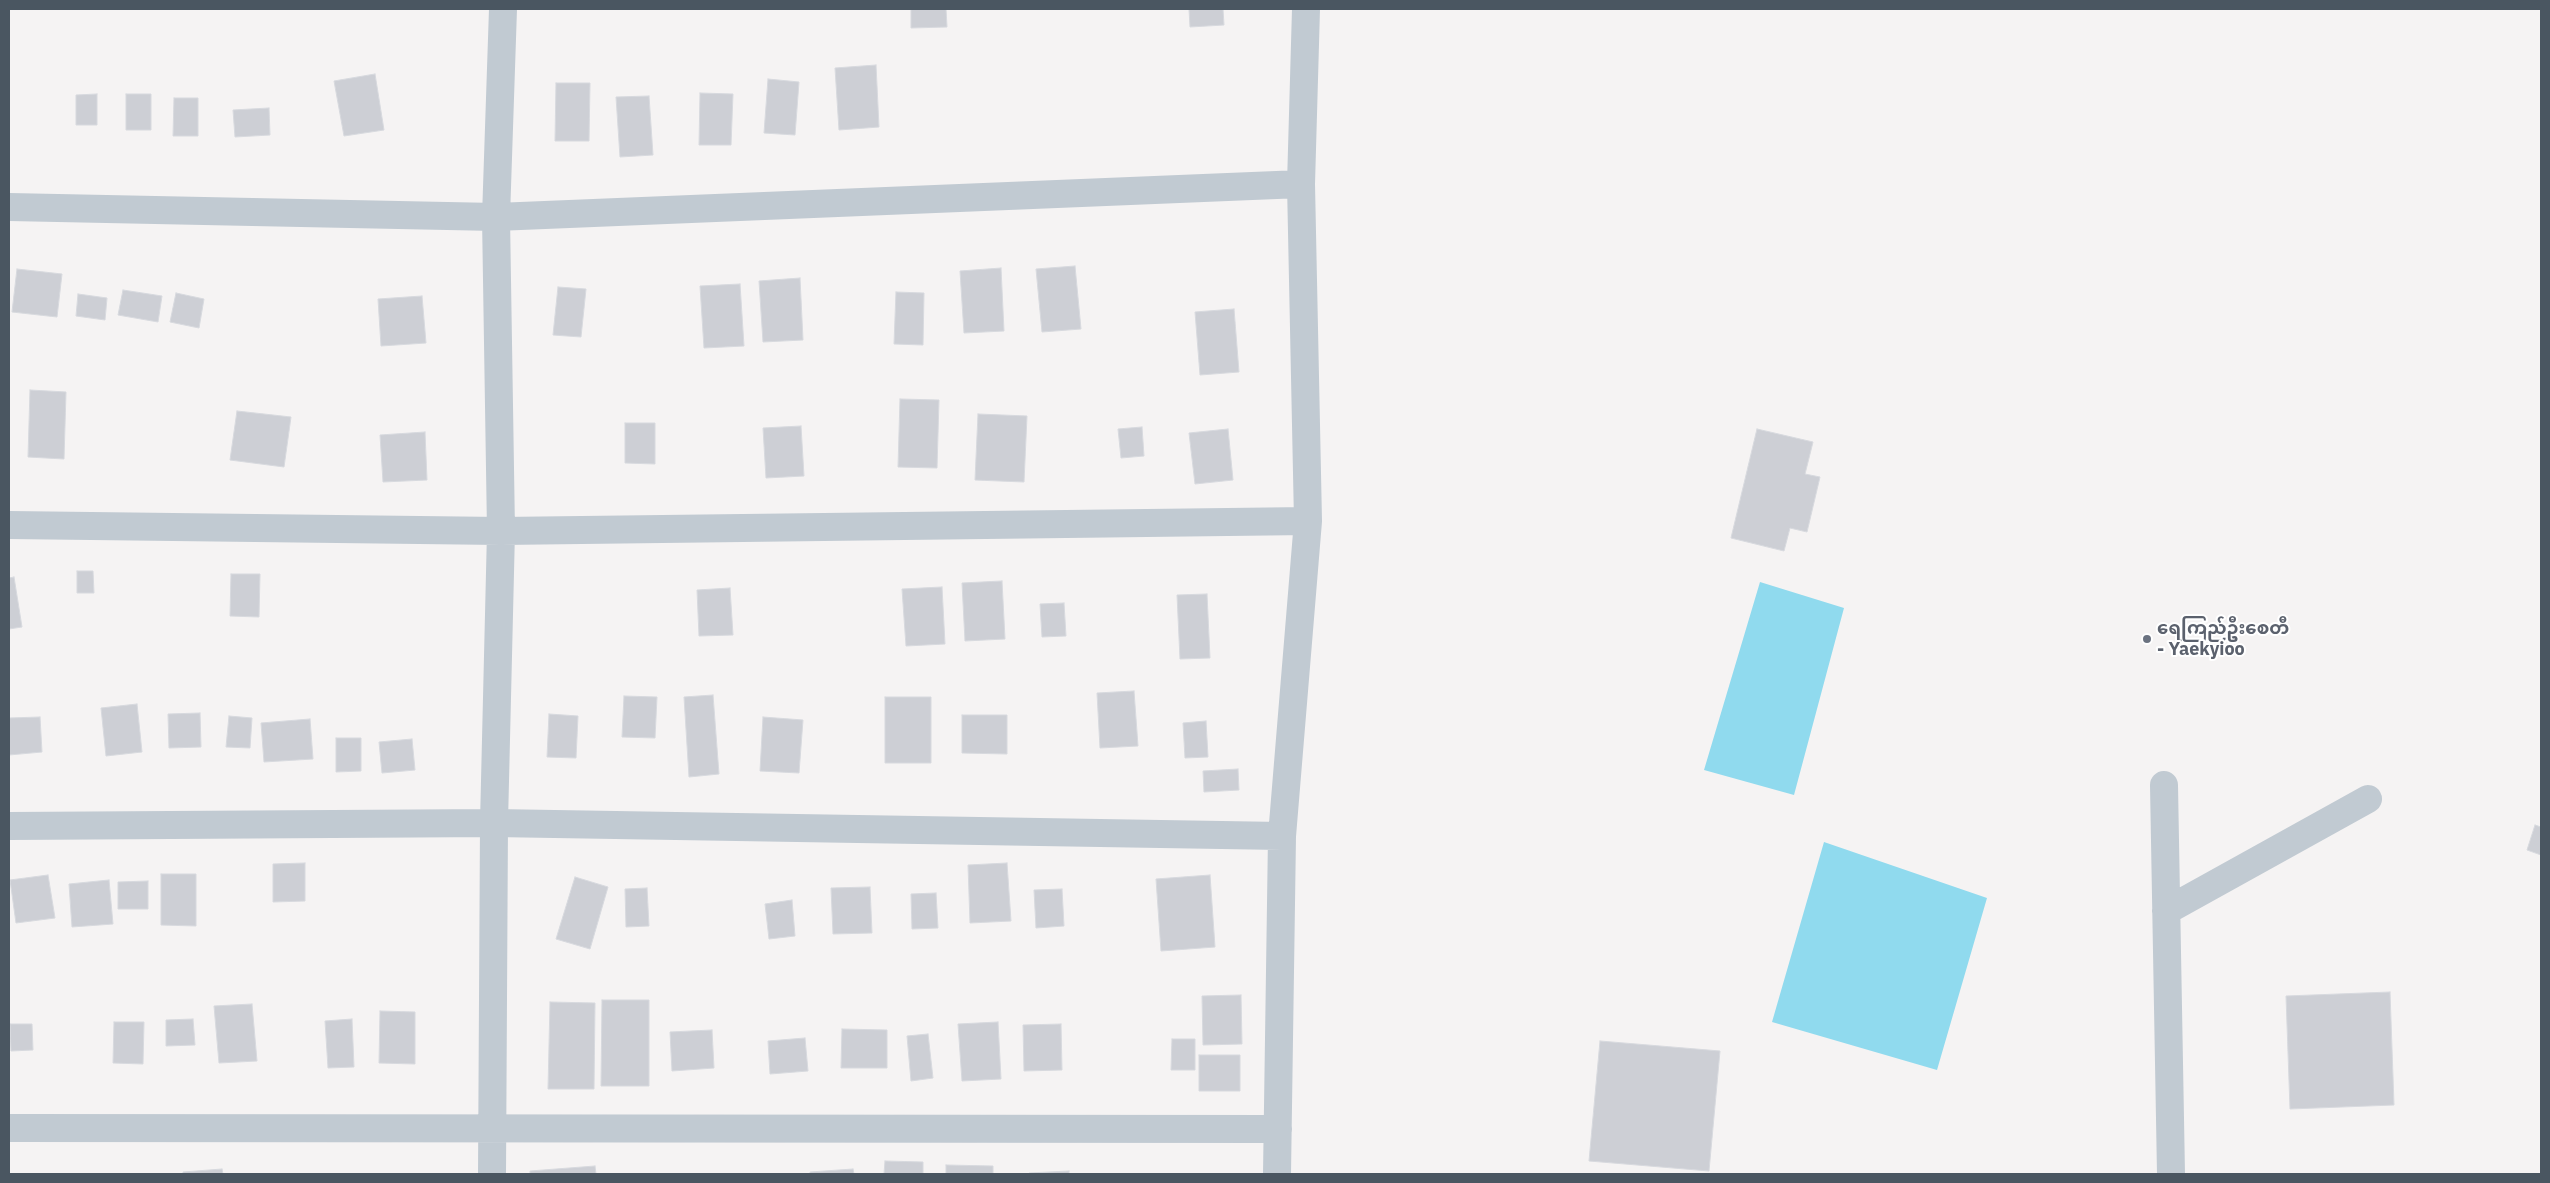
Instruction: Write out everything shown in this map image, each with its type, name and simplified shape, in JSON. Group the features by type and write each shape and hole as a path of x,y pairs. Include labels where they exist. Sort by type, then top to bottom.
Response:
{"street":[{"path":"492,1174 494,823 501,531 496,217 503,9"},
{"path":"1277,1174 1282,836 1308,521 1301,184 1306,9"},
{"path":"9,206 496,217 1301,184"},
{"path":"9,525 501,531 1308,521"},
{"path":"2164,785 2171,1174"},
{"path":"2166,911 2368,798"},
{"path":"9,826 494,823 1282,836"},
{"path":"9,1128 1278,1129"}],"water":[{"path":"1760,582 1844,608 1794,795 1704,770"},
{"path":"1824,842 1987,898 1937,1070 1772,1022"}],"building":[{"path":"911,9 946,9 947,27 911,28"},
{"path":"1189,9 1223,9 1224,25 1190,27"},
{"path":"876,65 879,127 839,130 835,68"},
{"path":"375,74 384,130 344,136 334,81"},
{"path":"768,79 799,82 795,135 764,133"},
{"path":"556,83 590,83 589,141 555,141"},
{"path":"700,93 733,94 731,145 699,145"},
{"path":"97,94 97,125 76,125 76,95"},
{"path":"126,94 151,94 151,130 126,130"},
{"path":"649,96 653,155 620,157 616,97"},
{"path":"174,98 198,98 198,136 173,136"},
{"path":"269,108 270,135 235,137 233,110"},
{"path":"1075,266 1081,329 1042,332 1036,269"},
{"path":"1001,268 1004,331 964,333 960,271"},
{"path":"17,269 62,274 57,317 12,312"},
{"path":"800,278 803,340 763,342 759,281"},
{"path":"740,284 744,346 704,348 700,286"},
{"path":"558,287 586,289 581,337 553,335"},
{"path":"123,290 162,296 158,322 118,315"},
{"path":"896,292 924,293 923,345 894,344"},
{"path":"176,293 204,299 199,328 170,322"},
{"path":"78,294 107,298 105,320 76,316"},
{"path":"422,296 426,343 381,346 378,299"},
{"path":"1234,309 1239,372 1200,375 1195,312"},
{"path":"30,390 66,392 64,459 28,457"},
{"path":"900,399 939,400 937,468 898,467"},
{"path":"237,411 291,417 284,467 230,460"},
{"path":"978,414 1027,416 1024,482 975,480"},
{"path":"625,423 655,423 655,464 625,463"},
{"path":"801,426 804,476 766,478 763,428"},
{"path":"1142,427 1144,456 1121,458 1118,429"},
{"path":"1228,429 1233,480 1195,484 1189,433"},
{"path":"1757,429 1813,442 1805,474 1820,477 1807,532 1790,528 1784,551 1731,538"},
{"path":"425,432 427,480 383,482 380,435"},
{"path":"77,571 93,571 94,593 77,593"},
{"path":"231,574 260,574 259,617 230,616"},
{"path":"14,577 22,627 9,629 9,578"},
{"path":"1002,581 1005,639 965,641 962,583"},
{"path":"942,587 945,644 906,646 902,589"},
{"path":"730,588 733,635 699,636 697,590"},
{"path":"1207,594 1210,658 1180,659 1177,595"},
{"path":"1064,603 1066,636 1042,637 1040,604"},
{"path":"1134,691 1138,746 1100,748 1097,693"},
{"path":"713,695 719,774 689,777 684,697"},
{"path":"624,696 657,697 655,738 622,737"},
{"path":"885,697 931,697 931,763 885,763"},
{"path":"137,704 142,752 106,756 101,708"},
{"path":"200,713 201,747 169,748 168,714"},
{"path":"549,714 578,716 576,758 547,757"},
{"path":"962,715 1007,715 1007,754 962,753"},
{"path":"229,716 252,718 250,748 226,747"},
{"path":"40,717 42,752 9,755 9,718"},
{"path":"763,717 803,720 799,773 760,771"},
{"path":"310,719 313,759 264,762 261,723"},
{"path":"1206,721 1208,757 1185,758 1183,723"},
{"path":"336,738 361,738 361,771 336,772"},
{"path":"412,739 415,770 382,773 379,742"},
{"path":"1238,769 1239,790 1204,792 1203,771"},
{"path":"2535,825 2541,827 2541,855 2527,850"},
{"path":"305,863 305,901 273,902 273,864"},
{"path":"1007,863 1011,921 970,923 968,865"},
{"path":"161,874 196,874 196,926 161,925"},
{"path":"48,875 55,918 16,923 10,880"},
{"path":"1210,875 1215,947 1161,951 1156,879"},
{"path":"575,877 608,887 590,949 556,939"},
{"path":"109,880 113,924 72,927 69,884"},
{"path":"148,881 148,909 118,909 118,882"},
{"path":"870,887 872,933 833,934 831,888"},
{"path":"647,888 649,926 626,927 625,889"},
{"path":"1062,889 1064,926 1036,928 1034,890"},
{"path":"936,893 938,928 912,929 911,894"},
{"path":"792,900 795,936 769,939 765,904"},
{"path":"2390,992 2394,1105 2290,1109 2286,996"},
{"path":"1241,995 1242,1044 1203,1045 1202,996"},
{"path":"602,1000 649,1000 649,1086 601,1086"},
{"path":"550,1002 595,1003 594,1089 548,1089"},
{"path":"252,1004 257,1061 219,1063 214,1006"},
{"path":"380,1011 415,1012 415,1064 379,1063"},
{"path":"193,1019 195,1045 166,1046 166,1020"},
{"path":"352,1019 354,1067 328,1068 325,1021"},
{"path":"114,1022 144,1022 143,1064 113,1063"},
{"path":"998,1022 1001,1079 962,1081 958,1024"},
{"path":"10,1024 32,1024 33,1050 11,1051"},
{"path":"1061,1024 1062,1070 1024,1071 1023,1025"},
{"path":"842,1029 887,1030 887,1068 841,1068"},
{"path":"712,1030 714,1068 672,1071 670,1032"},
{"path":"928,1034 933,1078 911,1081 907,1036"},
{"path":"805,1038 808,1071 770,1074 768,1041"},
{"path":"1172,1039 1195,1039 1195,1070 1171,1070"},
{"path":"1600,1041 1720,1051 1709,1171 1589,1161"},
{"path":"1199,1055 1240,1055 1240,1091 1199,1091"},
{"path":"885,1161 923,1162 923,1174 884,1174"},
{"path":"946,1165 993,1166 993,1174 946,1174"},
{"path":"595,1166 596,1174 530,1174 530,1171"},
{"path":"222,1169 223,1174 183,1174 183,1172"},
{"path":"853,1169 854,1174 810,1174 810,1172"},
{"path":"1069,1171 1069,1174 1029,1174 1029,1173"}],"place":[{"name":"ရေကြည်ဦးစေတီ - Yaekyioo","path":"2147,639"}]}
